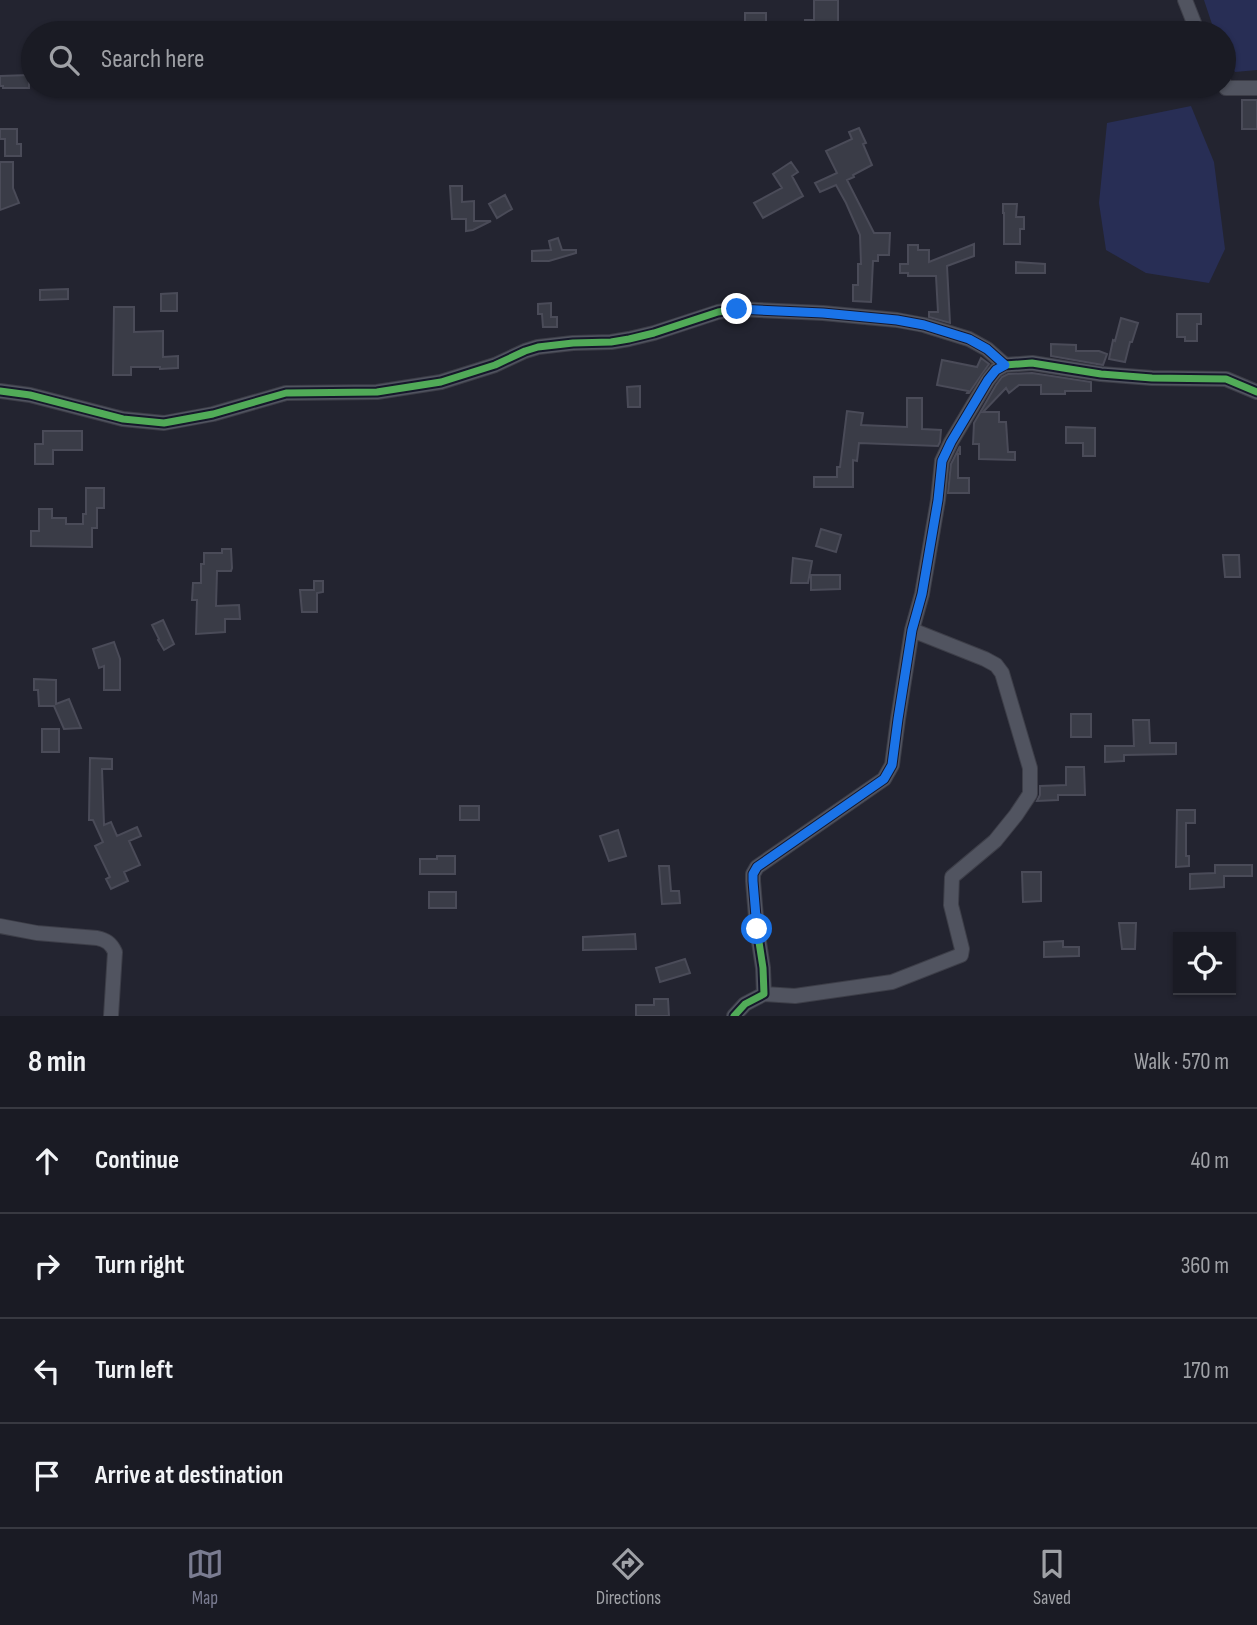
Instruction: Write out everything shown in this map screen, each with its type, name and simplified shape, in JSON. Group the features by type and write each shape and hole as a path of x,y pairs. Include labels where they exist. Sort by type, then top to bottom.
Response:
{"street":[{"path":"1185,0 1193,21"},
{"path":"1236,88 1257,88"},
{"path":"0,391 30,395 123,419 164,423 213,414 286,393 377,392 441,382 495,365 538,346 629,339 718,312 737,309 823,313 924,325 969,339 987,349 1005,365"},
{"path":"764,994 753,874 757,867 884,779 892,765 912,630 925,581 942,461 996,370 1005,365 1032,363 1101,374 1226,379 1257,392"},
{"path":"734,1016 745,1004 764,994 795,996 892,982 961,955 962,949 951,905 951,877 1006,829 1029,796 1030,768 1002,673 996,665 912,630"},
{"path":"0,926 106,940 115,952 111,1016"}],"water":[{"path":"1204,0 1257,0 1257,70 1236,72 1236,21 1211,21"},
{"path":"1191,106 1214,162 1225,249 1209,283 1146,273 1106,250 1099,203 1107,123"}],"building":[{"path":"814,0 838,0 838,21 805,21 814,20"},
{"path":"745,13 766,13 766,21 745,21"},
{"path":"21,75 21,88 3,88 0,86 0,76"},
{"path":"1242,100 1257,100 1257,129 1242,129"},
{"path":"859,128 872,165 847,180 874,233 890,233 889,255 878,255 878,261 873,261 871,302 853,301 853,285 858,285 858,264 861,264 860,235 846,203 836,185 820,192 815,183 837,173 826,151 852,139 849,132"},
{"path":"0,129 17,129 17,144 21,144 21,156 5,156 5,139 0,139"},
{"path":"0,162 13,162 13,188 19,203 0,210"},
{"path":"791,162 798,172 792,176 803,196 763,218 754,203 782,188 773,174"},
{"path":"450,186 462,186 462,202 474,201 474,221 491,221 466,231 466,219 452,219"},
{"path":"505,195 512,209 497,218 489,204"},
{"path":"1003,204 1017,204 1016,217 1024,217 1024,229 1020,229 1020,244 1004,244"},
{"path":"558,238 562,250 576,250 576,253 549,261 532,261 532,251 551,250 549,241"},
{"path":"974,244 974,256 947,266 950,323 929,317 929,312 938,312 936,276 908,276 908,273 900,273 900,264 908,264 908,245 918,245 918,250 929,250 929,262"},
{"path":"1016,262 1045,264 1045,273 1016,273"},
{"path":"68,289 68,299 40,300 40,290"},
{"path":"177,293 177,311 161,311 161,294"},
{"path":"551,303 551,317 557,317 557,327 543,327 542,314 538,314 538,304"},
{"path":"114,307 134,307 134,332 163,331 163,357 178,356 178,368 131,367 131,375 113,375"},
{"path":"1177,314 1201,314 1201,324 1197,324 1197,341 1185,341 1185,337 1177,337"},
{"path":"1121,318 1138,323 1125,362 1109,359"},
{"path":"1051,344 1076,345 1076,351 1099,351 1107,354 1103,365 1051,356"},
{"path":"981,358 989,364 969,393 937,385 942,360 977,367"},
{"path":"1032,373 1091,382 1091,391 1041,394 1041,385 1019,385 1009,393 1006,388 983,412 999,412 999,422 1006,422 1008,452 1015,452 1015,460 979,459 979,444 973,444 974,423 996,385 1008,374"},
{"path":"640,386 640,407 628,407 627,387"},
{"path":"907,398 922,398 922,429 941,430 938,446 859,443 857,461 853,460 853,487 814,487 814,477 837,477 847,411 863,413 861,425 907,427"},
{"path":"1066,427 1095,428 1095,456 1083,456 1083,443 1066,443"},
{"path":"43,431 82,431 82,450 53,450 53,464 35,464 35,444 43,444"},
{"path":"960,446 958,478 969,478 969,493 948,493 951,464"},
{"path":"86,488 104,488 104,508 97,508 97,528 92,528 92,547 31,546 31,531 39,531 39,509 52,509 52,518 66,518 66,524 83,524 83,514 86,514"},
{"path":"821,529 841,535 836,552 816,546"},
{"path":"222,549 231,549 232,568 231,571 217,571 216,606 239,605 240,619 225,619 225,632 196,634 197,600 192,600 193,583 201,583 204,553 222,553"},
{"path":"1223,555 1239,555 1240,577 1225,577"},
{"path":"793,558 812,561 808,583 791,583"},
{"path":"811,575 840,575 840,589 811,590"},
{"path":"314,581 323,581 323,592 317,593 317,612 302,612 300,590 314,590"},
{"path":"163,620 174,644 164,650 152,625"},
{"path":"114,642 120,659 120,690 104,690 104,666 99,668 93,649"},
{"path":"34,679 56,680 56,704 69,699 81,728 64,729 54,706 39,706"},
{"path":"1071,714 1091,714 1091,737 1071,737"},
{"path":"1133,720 1149,720 1150,743 1176,743 1176,754 1124,755 1124,761 1105,762 1105,746 1134,746"},
{"path":"42,729 59,729 59,752 42,752"},
{"path":"90,758 112,759 112,769 102,769 104,825 111,822 117,836 137,827 141,836 129,841 140,865 124,872 128,881 111,889 106,879 110,877 95,846 103,842 93,820 89,820"},
{"path":"1066,767 1084,767 1085,795 1058,795 1058,800 1037,801 1040,786 1066,785"},
{"path":"460,806 479,806 479,820 460,820"},
{"path":"1177,810 1195,810 1195,823 1186,823 1186,856 1189,856 1189,866 1176,867"},
{"path":"618,830 626,856 609,861 600,836"},
{"path":"437,856 455,856 455,874 420,874 420,859 437,859"},
{"path":"1215,865 1252,865 1252,876 1224,876 1224,887 1190,889 1190,874 1215,873"},
{"path":"659,866 669,866 671,891 679,891 680,903 662,904"},
{"path":"1022,872 1041,872 1041,901 1023,902"},
{"path":"429,892 456,892 456,908 429,908"},
{"path":"1119,923 1136,923 1135,949 1122,949"},
{"path":"635,934 636,949 583,950 583,937"},
{"path":"1063,941 1063,947 1079,947 1079,956 1044,957 1044,942"},
{"path":"685,959 690,973 660,982 656,968"},
{"path":"654,999 668,999 669,1016 636,1016 636,1005 654,1005"}],"cycle path":[{"path":"0,391 30,395 123,419 164,423 213,414 286,393 377,392 441,382 495,365 538,347 629,339 718,312 737,309 823,313 924,325 969,339 987,349 1005,365"},
{"path":"734,1016 745,1004 764,994 753,881 757,867 884,779 892,765 912,630 922,594 938,500 942,461 996,370 1005,365 1032,363 1101,374 1226,379 1257,392"}],"route":[{"path":"737,309 823,313 924,325 969,339 987,349 1005,365 996,370 988,380 942,461 938,500 922,594 912,630 892,765 884,779 757,867 753,881 757,929"}]}
